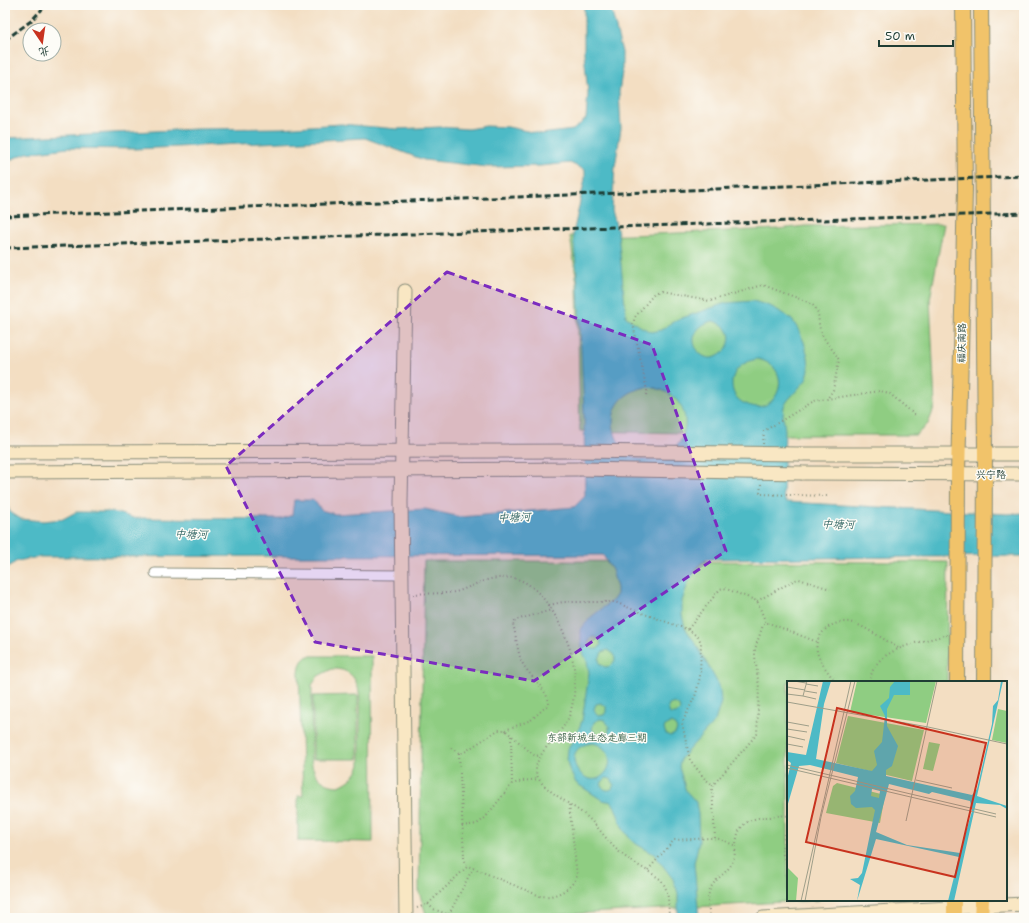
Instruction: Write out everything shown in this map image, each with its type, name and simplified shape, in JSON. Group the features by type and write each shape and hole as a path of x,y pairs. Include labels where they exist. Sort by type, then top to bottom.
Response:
{"main road":[{"name":"福庆南路","path":"957,681 958,474 965,189 963,5"},
{"path":"981,5 985,454 984,681"},
{"path":"405,291 401,502 406,915"},
{"path":"5,452 578,451 801,454 1024,454"},
{"name":"兴宁路","path":"5,472 579,469 802,474 1024,474"},
{"path":"763,918 982,908 1024,904"}],"street":[{"path":"156,573 402,573"}],"path":[{"path":"646,396 633,324 634,320 654,294 658,292 710,301 763,285 813,304 818,311 821,332 839,360 833,390 827,399"},
{"path":"787,417 814,401 880,391 889,393 915,415"},
{"path":"791,495 827,496"},
{"path":"402,594 455,592 482,581 504,578 522,580 530,584 539,592 549,605 567,638 574,668 575,689 567,720 541,755 536,766 538,779 547,788 585,815 596,825 617,850 648,870 665,884 669,918"},
{"path":"757,601 795,580 800,579 830,589"},
{"path":"688,630 720,589 724,588 757,601 766,623 817,642"},
{"path":"549,605 563,602 615,602 688,630 699,638 701,643 700,677 696,694 682,723 690,760 705,779 713,784"},
{"path":"451,748 459,753 463,753 498,730 505,730 531,720 549,704 548,697 533,679 521,660 513,624 516,620 552,610"},
{"path":"835,681 817,654 817,642 820,635 837,623 847,622 857,624 900,649"},
{"path":"715,838 713,784 758,734 759,688 755,649 763,625 766,623"},
{"path":"869,681 876,664 888,654 913,644 957,632"},
{"path":"505,730 535,756 541,755"},
{"path":"511,736 512,784"},
{"path":"459,753 464,861 468,866 540,896 546,897 562,893 577,876 569,803"},
{"path":"462,826 477,824 485,818 512,784 538,779"},
{"path":"710,918 709,892 712,886 732,864 735,854 737,834 740,828 749,821 762,816 787,816"},
{"path":"787,829 783,837 782,846 785,861 787,862"},
{"path":"648,870 674,840 715,838 736,846"},
{"path":"406,915 428,904 468,866"},
{"path":"447,918 447,914 473,868"},
{"path":"428,904 433,908 447,914"}],"highlighted area":[{"path":"447,272 652,345 726,551 534,681 315,642 226,466"}],"green space":[{"path":"944,224 930,299 935,406 928,424 916,435 787,435 580,431 577,284 570,236 778,229 805,226"},
{"name":"东部新城生态走廊三期","path":"424,561 948,562 947,681 787,681 787,901 801,901 501,918 437,918 426,914 419,892"},
{"path":"308,656 372,656 373,842 298,841 298,796 303,796 299,673 301,663","holes":["332,669 342,670 350,674 355,680 360,696 360,765 352,778 339,786 328,784 323,781 313,769 311,758 312,685 318,676"]},
{"path":"358,695 358,759 313,759 313,696"}],"water":[{"name":"中塘河","path":"584,5 610,5 622,52 622,72 619,92 621,128 615,167 612,210 618,233 626,317 652,332 661,330 676,320 726,303 753,301 770,306 792,320 804,342 808,357 809,370 806,380 784,406 783,416 785,430 783,495 786,502 1007,514 1024,513 1024,556 708,559 700,564 688,583 682,601 682,615 685,628 696,644 716,680 720,690 721,702 715,721 681,758 679,767 686,791 696,802 698,814 699,842 694,863 699,918 678,918 678,893 673,879 654,854 631,840 623,829 612,802 602,800 576,783 569,769 567,761 568,749 582,721 589,673 581,642 581,629 591,617 613,600 617,594 617,588 612,570 603,555 39,557 17,561 5,569 5,500 10,512 21,519 43,521 63,519 76,512 113,512 134,518 281,519 292,515 294,500 314,500 321,510 335,514 425,509 461,517 574,507 585,496 584,412 578,285 573,234 585,179 585,170 570,163 540,166 488,167 424,160 365,138 135,149 68,148 27,153 5,162 5,138 197,129 281,128 341,124 397,129 440,127 468,129 486,126 508,127 541,134 573,130 586,119 588,93 584,53","holes":["713,321 724,326 729,333 729,341 726,349 720,355 712,358 704,357 697,350 694,340 700,327","758,359 770,364 777,372 780,381 774,399 766,405 757,407 740,401 735,395 732,385 734,373 742,365","647,387 664,391 672,396 682,409 685,417 685,426 682,438 676,446 665,454 649,460 634,457 623,448 616,435 613,420 617,406 628,394","592,637 596,637 600,640 601,645 598,649 592,649 588,645","608,650 614,654 615,660 611,666 605,667 600,664 599,659 602,652","601,703 606,706 606,712 604,715 598,716 594,709 596,704","674,703 679,706 680,710 676,714 670,714 668,708 669,705","600,719 605,720 609,726 609,733 603,737 596,735 592,729 594,722","671,723 674,724 677,729 675,734 670,736 666,734 664,729 665,726","593,743 605,750 608,754 610,762 606,772 598,778 590,779 577,769 574,761 575,753 581,746","606,778 611,779 614,784 612,789 608,790 603,788 602,784"]}],"railway":[{"path":"5,40 31,21 46,5"},
{"path":"5,216 1024,176"},
{"path":"5,248 1024,213"}]}
